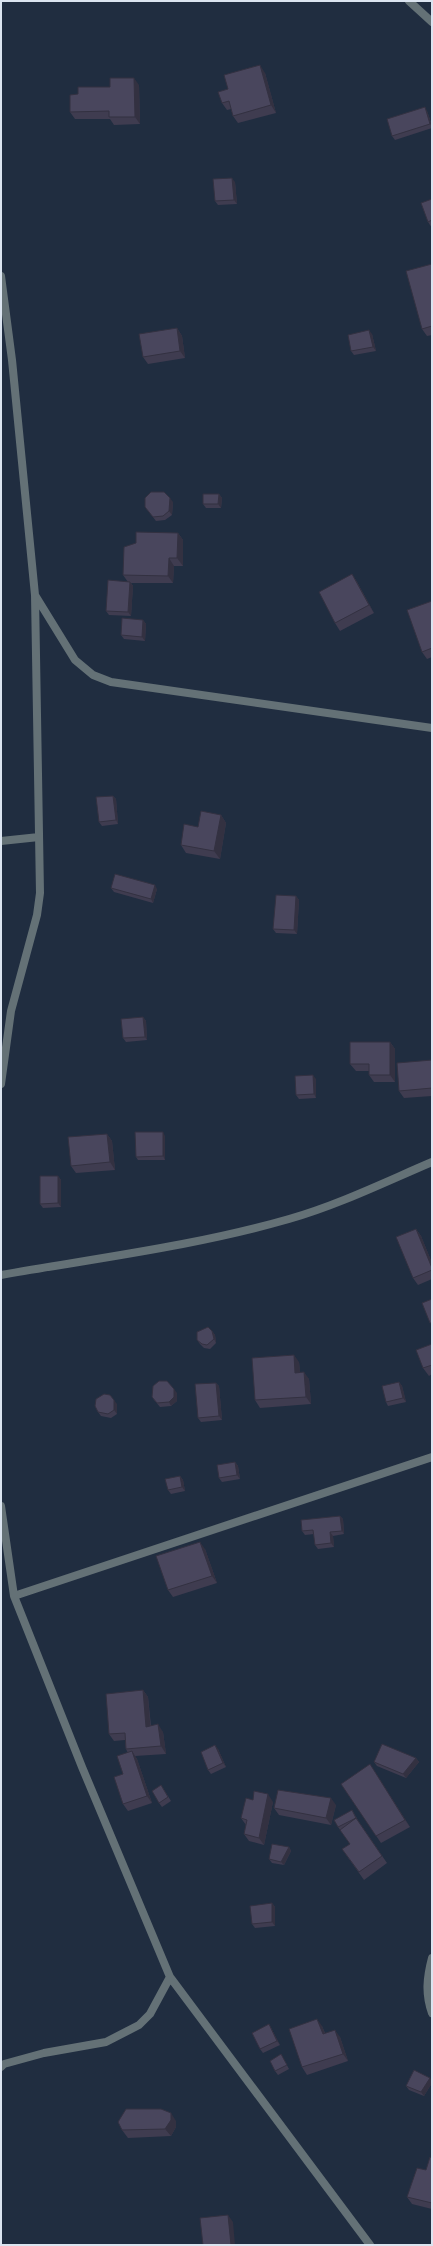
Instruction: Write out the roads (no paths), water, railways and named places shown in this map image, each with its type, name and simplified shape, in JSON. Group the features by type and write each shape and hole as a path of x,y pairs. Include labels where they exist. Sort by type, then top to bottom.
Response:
{"street":[{"path":"409,1 432,22"},
{"path":"1,276 12,360 35,595 39,837 41,871 37,915 11,1011 1,1084"},
{"path":"35,595 75,660 93,675 111,682 432,728"},
{"path":"1,841 39,837"},
{"path":"1,1275 229,1236 298,1216 349,1197 432,1162"},
{"path":"14,1596 432,1457"},
{"path":"1,1506 14,1596 82,1767 170,1977 370,2245"},
{"path":"432,1958 427,1977 427,2000 432,2013"},
{"path":"1,2068 4,2064 44,2053 106,2042 139,2024 150,2014 170,1977"}]}
